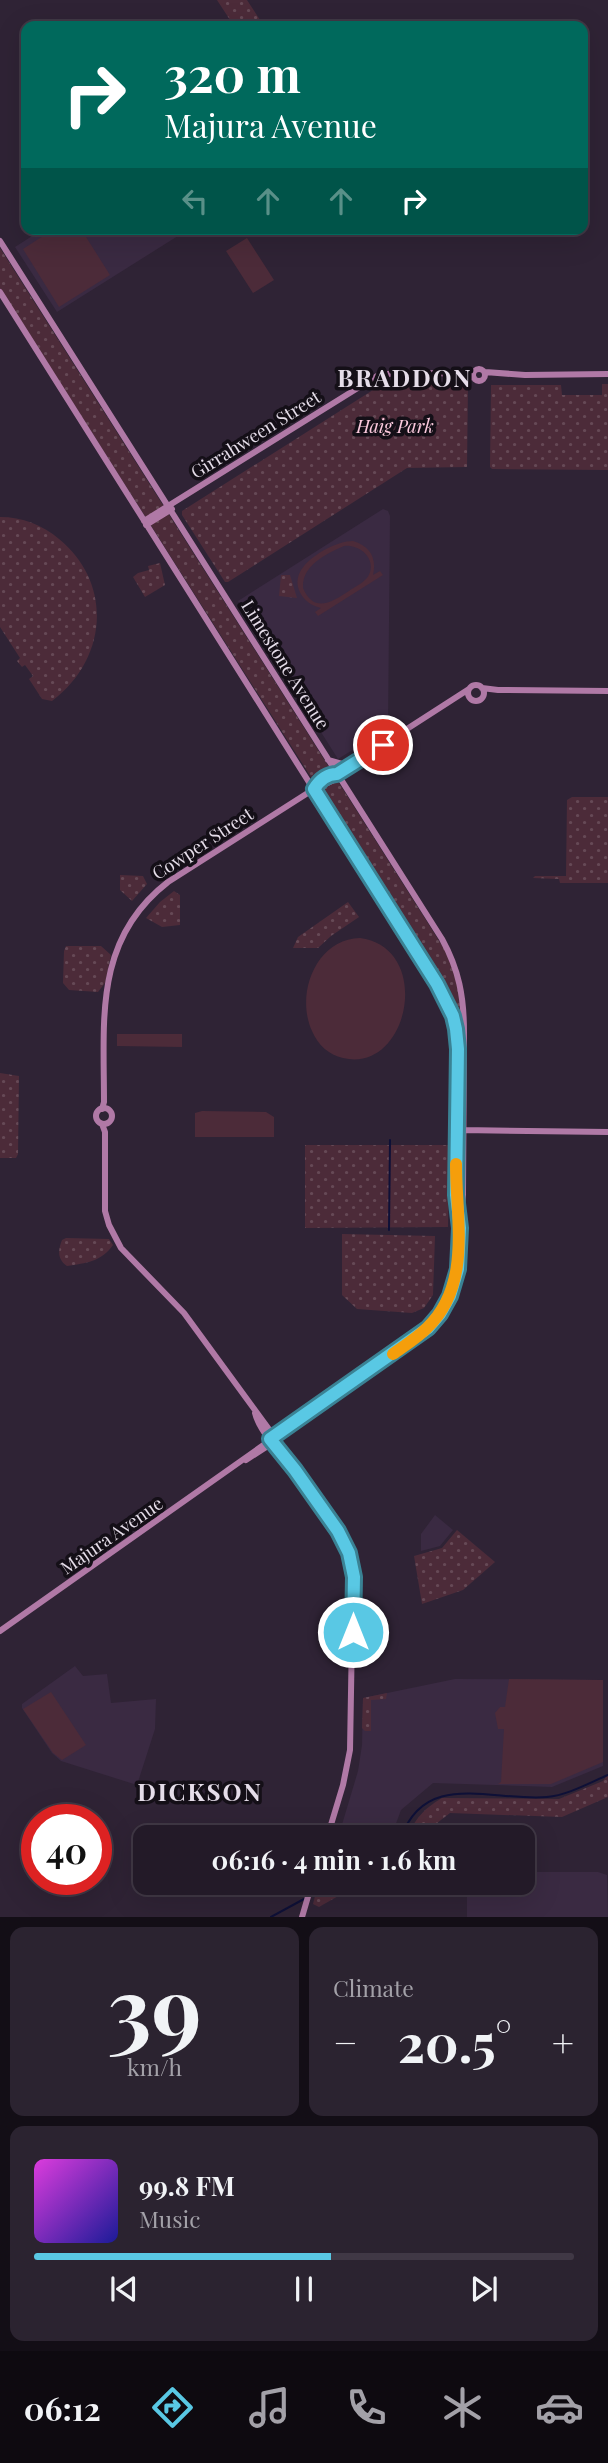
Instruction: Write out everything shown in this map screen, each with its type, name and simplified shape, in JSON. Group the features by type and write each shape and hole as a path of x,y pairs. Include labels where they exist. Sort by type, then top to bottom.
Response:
{"main road":[{"name":"Limestone Avenue","path":"0,242 442,939 456,968 464,1009 464,1109 460,1132"},
{"path":"0,292 424,963 453,1016 458,1049 460,1132"},
{"path":"484,376 480,368 474,374 479,381 484,376 502,374 532,377 608,376"},
{"name":"Girrahween Street","path":"145,523 377,376 394,373 474,374"},
{"path":"470,699 469,689 477,685 499,690 608,691"},
{"path":"482,688 484,697"},
{"name":"Cowper Street","path":"105,1107 104,996 110,970 127,926 154,892 301,797 334,780 337,774 469,689"},
{"path":"455,699 478,702 499,690"},
{"path":"328,760 349,766"},
{"path":"301,797 306,785 305,774"},
{"path":"105,1132 112,1116 105,1107 97,1117 105,1132 105,1210 109,1225 121,1248 184,1313 338,1531 349,1553 354,1577 350,1750 331,1825"},
{"path":"464,1109 470,1123 483,1130"},
{"path":"102,1124 110,1122"},
{"path":"460,1132 531,1131"},
{"path":"460,1132 608,1132"},
{"name":"Majura Avenue","path":"0,1631 274,1440 418,1336 440,1314 450,1296 458,1269 460,1132"},
{"name":"Majura Avenue","path":"274,1440 293,1429 303,1418"},
{"path":"286,1453 286,1438 293,1429"},
{"path":"274,1440 286,1453 295,1470"},
{"path":"302,1917 308,1895"}],"shaded area":[{"path":"34,235 179,235 57,312 15,247"},
{"path":"383,509 388,511 390,516 388,728 338,759 238,601"},
{"path":"435,1515 453,1530 440,1546 421,1551 421,1534"},
{"path":"75,1666 83,1676 107,1674 111,1703 156,1699 155,1729 137,1785 61,1761 52,1753 22,1708 22,1704"},
{"path":"455,1679 603,1680 603,1766 552,1787 433,1783 401,1810 395,1825 342,1825 358,1771 362,1745 363,1698"},
{"path":"535,1872 598,1872 607,1875 608,1917 467,1917 467,1895 535,1895"}],"green space":[{"path":"217,0 247,0 261,21 231,21"},
{"path":"45,235 85,235 110,275 59,307 23,249"},
{"path":"247,238 274,280 253,293 226,251"},
{"path":"0,248 448,955 458,977 462,1028 445,988 0,288"},
{"name":"Haig Park","path":"384,383 468,385 467,467 407,468 225,582 182,511"},
{"path":"602,384 608,384 608,470 490,467 491,385 561,385 562,395 602,395"},
{"path":"0,517 32,523 59,539 77,557 89,578 95,599 97,622 93,644 84,665 70,684 52,701 42,699 29,679 33,676 25,665 22,667 17,661 20,658 0,627"},
{"path":"347,542 359,543 368,549 374,563 373,575 380,571 383,575 318,616 315,612 321,608 308,602 300,592 300,573 308,561 320,553","holes":["344,546 362,551 369,560 371,566 367,578 330,602 312,601 303,588 306,573 316,561"]},
{"path":"160,563 165,585 145,597 133,577 149,570 148,566"},
{"path":"281,575 290,575 297,598 279,596"},
{"path":"572,797 608,797 608,883 560,883 559,879 533,878 566,876 567,800"},
{"path":"120,875 143,876 147,884 132,901 120,890"},
{"path":"174,891 180,895 180,925 162,927 146,918 160,902"},
{"path":"348,902 359,917 318,948 293,948 298,937"},
{"path":"360,938 383,947 398,963 405,985 404,1008 397,1030 384,1047 366,1058 343,1058 324,1049 312,1031 307,1016 308,986 321,958 345,941"},
{"path":"66,946 101,946 111,955 105,983 98,992 69,990 63,983"},
{"path":"117,1034 182,1034 182,1047 117,1046"},
{"path":"0,1073 19,1076 16,1158 0,1158"},
{"path":"266,1112 274,1117 274,1137 195,1137 195,1113"},
{"path":"305,1145 449,1145 448,1227 305,1228"},
{"path":"342,1234 435,1236 433,1295 424,1308 412,1313 357,1309 342,1295"},
{"path":"109,1239 113,1245 98,1258 67,1266 59,1254 62,1240"},
{"path":"457,1530 495,1562 463,1590 422,1604 414,1556 442,1548"},
{"path":"509,1679 603,1680 603,1762 551,1784 498,1784 501,1782 504,1729 498,1729 495,1713 500,1707 505,1707"},
{"path":"51,1692 86,1745 62,1760 53,1753 23,1709"},
{"path":"387,1693 386,1699 371,1700 371,1731 365,1731 362,1728 363,1698"},
{"path":"608,1774 608,1797 562,1817 450,1813 434,1825 413,1825 429,1806 442,1798 559,1799 603,1781"},
{"path":"340,1895 319,1907 313,1904 315,1896"}],"waterway":[{"path":"389,1230 390,1140"},
{"path":"408,1825 426,1803 444,1796 555,1796 608,1775"},
{"path":"271,1917 304,1899"}],"slow traffic":[{"path":"393,1354 428,1328 450,1296 458,1269 460,1228 456,1164"}],"district":[{"name":"BRADDON","path":"405,379"},
{"name":"DICKSON","path":"200,1793"}],"route":[{"path":"353,1632 354,1577 349,1553 338,1531 270,1439 428,1328 450,1296 458,1269 460,1228 456,1195 458,1049 453,1016 418,953 314,789 318,782 331,774 337,774 383,745"}]}
